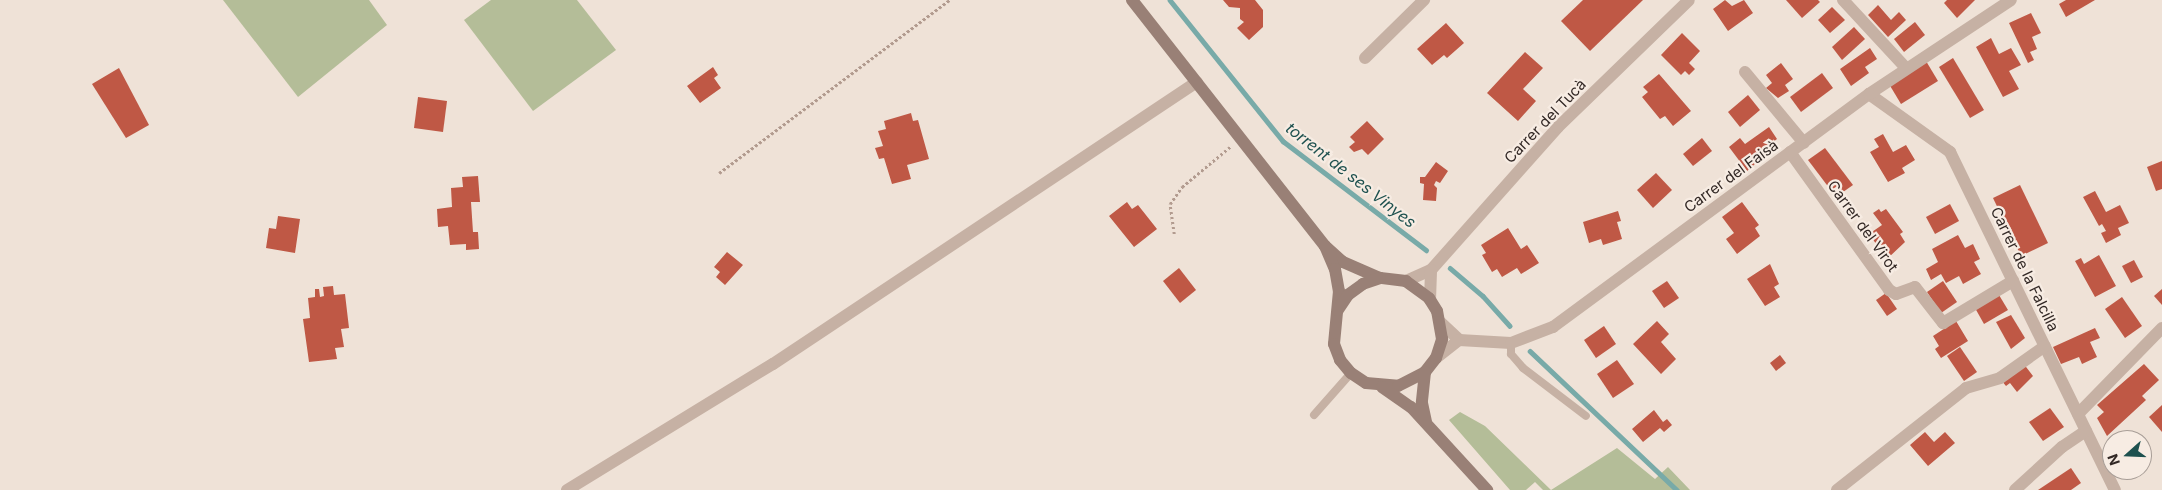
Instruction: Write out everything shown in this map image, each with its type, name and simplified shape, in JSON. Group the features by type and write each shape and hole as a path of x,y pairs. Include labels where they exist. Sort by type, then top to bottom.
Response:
{"main road":[{"path":"1132,0 1325,246 1343,262 1380,278 1406,281 1430,300 1440,322 1442,339 1436,358 1425,372 1405,384 1382,387"},
{"path":"1325,246 1338,280 1338,310 1333,327 1334,344 1340,360 1351,373 1366,382 1382,387 1426,422 1488,490"},
{"path":"1338,310 1348,295 1363,284 1380,278"},
{"path":"1425,372 1422,403 1426,422"}],"street":[{"path":"1365,58 1424,0"},
{"name":"Carrer del Tucà","path":"1406,281 1431,270 1558,127 1689,0"},
{"path":"1843,0 1906,68"},
{"name":"Carrer del Faisà","path":"1459,340 1511,343 1553,327 1869,94 2010,0"},
{"path":"1745,72 1804,142"},
{"path":"567,490 782,359 1198,82"},
{"name":"Carrer de la Falcilla","path":"1869,94 1950,152 2115,490"},
{"name":"Carrer del Virot","path":"1790,152 1889,290 1896,294 1915,287 1943,323 2013,281"},
{"path":"1430,300 1431,270"},
{"path":"1436,358 1459,340 1440,322"},
{"path":"2078,414 2162,328"},
{"path":"1837,490 1966,388 2000,378 2045,346"},
{"path":"2015,490 2062,447 2086,431"}],"lane":[{"path":"1511,343 1511,354 1522,368 1586,416"},
{"path":"1314,415 1351,373"}],"path":[{"path":"719,173 950,0"},
{"path":"1174,234 1170,204 1182,187 1241,137"}],"green space":[{"path":"223,0 369,0 387,25 298,97"},
{"path":"491,0 577,0 616,50 533,111 464,20"},
{"path":"1460,412 1485,426 1551,490 1543,490 1535,482 1526,490 1510,490 1449,420"},
{"path":"1617,448 1655,479 1668,467 1690,490 1551,490"}],"building":[{"path":"1223,0 1255,0 1263,10 1263,27 1249,40 1237,28 1244,22 1240,19 1240,8 1229,7"},
{"path":"1583,0 1643,0 1590,51 1561,21"},
{"path":"1725,0 1732,6 1744,0 1753,13 1728,31 1713,9"},
{"path":"1786,0 1818,0 1820,2 1802,18"},
{"path":"1947,0 1975,0 1957,18 1944,3"},
{"path":"2066,0 2095,0 2066,17 2059,4"},
{"path":"1878,5 1891,20 1899,12 1906,20 1888,37 1868,15"},
{"path":"1832,7 1845,20 1830,33 1818,20"},
{"path":"2031,13 2041,33 2032,37 2037,49 2030,52 2034,60 2028,63 2009,23"},
{"path":"1915,22 1925,35 1904,52 1894,39"},
{"path":"1446,23 1464,43 1447,58 1444,55 1432,65 1417,49"},
{"path":"1854,27 1865,39 1842,60 1832,47"},
{"path":"1682,33 1700,51 1689,63 1695,69 1689,75 1685,71 1681,75 1661,55"},
{"path":"1991,38 1999,54 2011,48 2021,65 2009,71 2019,89 2003,97 1976,47"},
{"path":"1870,48 1877,59 1865,67 1869,73 1851,86 1840,69"},
{"path":"1525,52 1543,68 1523,89 1536,101 1518,121 1487,93"},
{"path":"1953,58 1984,110 1970,118 1939,67"},
{"path":"1926,61 1938,81 1901,104 1889,84"},
{"path":"1781,63 1793,79 1785,85 1789,91 1778,98 1766,88 1772,83 1766,75"},
{"path":"713,67 718,75 714,78 721,88 700,103 687,86"},
{"path":"119,68 149,125 126,138 92,84"},
{"path":"1822,73 1833,88 1801,112 1790,97"},
{"path":"1659,74 1691,111 1673,126 1665,116 1660,119 1642,97 1648,92 1643,87"},
{"path":"1748,95 1760,110 1740,127 1728,112"},
{"path":"418,97 447,101 443,132 414,128"},
{"path":"911,113 913,121 918,120 929,159 907,165 911,179 892,184 884,158 879,159 875,148 883,146 878,131 886,129 884,121"},
{"path":"1367,121 1384,139 1368,155 1362,149 1354,152 1349,147 1355,142 1350,137"},
{"path":"1769,127 1777,139 1769,145 1772,149 1747,171 1729,147 1740,138 1745,144"},
{"path":"1883,134 1893,152 1906,145 1915,160 1902,168 1905,173 1888,182 1870,152 1879,147 1874,139"},
{"path":"1702,138 1712,151 1693,166 1683,154"},
{"path":"1825,148 1853,185 1836,197 1808,160"},
{"path":"2162,161 2162,189 2156,191 2147,167"},
{"path":"1436,162 1448,171 1440,183 1436,181 1434,185 1437,188 1436,201 1423,200 1424,184 1420,183 1420,177 1425,177"},
{"path":"1656,173 1672,190 1653,208 1637,190"},
{"path":"478,176 480,202 471,202 473,232 478,232 479,249 466,250 466,244 450,245 448,226 438,227 437,209 452,207 451,188 463,187 462,177"},
{"path":"2020,185 2048,243 2021,256 1993,198"},
{"path":"2095,191 2106,212 2120,205 2129,223 2118,228 2121,235 2106,243 2101,233 2106,231 2102,224 2099,226 2083,197"},
{"path":"1127,202 1132,209 1138,205 1157,229 1134,247 1109,216"},
{"path":"1742,202 1759,225 1755,228 1760,236 1737,254 1726,239 1734,233 1722,217"},
{"path":"1950,204 1959,221 1935,234 1926,217"},
{"path":"1879,209 1881,212 1886,209 1903,232 1900,234 1905,242 1887,259 1869,234 1882,225 1873,213"},
{"path":"1618,211 1621,221 1617,222 1622,239 1603,245 1601,239 1589,243 1583,222"},
{"path":"278,216 300,219 295,253 266,248 269,228 276,229"},
{"path":"1508,228 1521,249 1527,245 1539,263 1521,274 1517,268 1502,277 1497,269 1492,272 1482,255 1486,253 1481,245"},
{"path":"1958,235 1965,248 1973,244 1980,259 1974,262 1981,274 1963,284 1959,276 1946,283 1941,274 1931,280 1926,269 1938,262 1932,249"},
{"path":"727,252 743,265 725,285 716,277 720,272 714,267"},
{"path":"2099,255 2116,286 2095,297 2075,261 2081,258 2084,264"},
{"path":"2134,260 2143,277 2131,283 2122,266"},
{"path":"1770,264 1779,284 1774,287 1780,297 1765,306 1747,279"},
{"path":"1179,268 1196,290 1180,303 1163,281"},
{"path":"1667,281 1679,298 1664,308 1652,291"},
{"path":"1943,281 1957,302 1941,313 1927,292"},
{"path":"333,286 334,295 345,294 349,328 341,329 344,347 335,348 337,359 309,362 303,319 310,318 308,298 315,297 315,289 319,289 320,297 324,296 323,287"},
{"path":"2162,289 2162,305 2154,296"},
{"path":"1886,293 1897,309 1887,316 1876,300"},
{"path":"1999,295 2008,310 1984,324 1975,308"},
{"path":"2122,297 2142,326 2125,338 2105,309"},
{"path":"2011,315 2025,338 2011,349 1996,322"},
{"path":"1657,321 1669,334 1661,342 1676,359 1661,374 1633,344"},
{"path":"1956,321 1968,341 1941,358 1935,349 1939,346 1933,336"},
{"path":"1604,326 1616,344 1596,358 1584,340"},
{"path":"2095,328 2100,338 2090,342 2097,357 2082,364 2079,357 2061,364 2053,347"},
{"path":"1960,347 1977,372 1964,381 1947,356"},
{"path":"1780,355 1786,363 1776,371 1770,363"},
{"path":"1617,360 1634,384 1613,398 1597,374"},
{"path":"2023,363 2033,376 2017,392 2010,383 2006,386 2001,380"},
{"path":"2144,364 2159,380 2142,396 2146,400 2114,430 2104,430 2097,418 2104,412 2097,405"},
{"path":"2162,405 2162,432 2149,417"},
{"path":"2050,408 2064,427 2043,441 2029,422"},
{"path":"1654,410 1663,422 1667,419 1672,425 1664,432 1660,428 1643,442 1632,429"},
{"path":"1925,432 1934,442 1945,432 1955,443 1928,466 1910,445"},
{"path":"2071,468 2081,483 2071,490 2038,490"}],"waterway":[{"name":"torrent de ses Vinyes","path":"1170,0 1283,141 1426,250"},
{"name":"torrent de ses Vinyes","path":"1450,268 1483,296 1510,326"},
{"name":"torrent de ses Vinyes","path":"1530,351 1677,490"}]}
